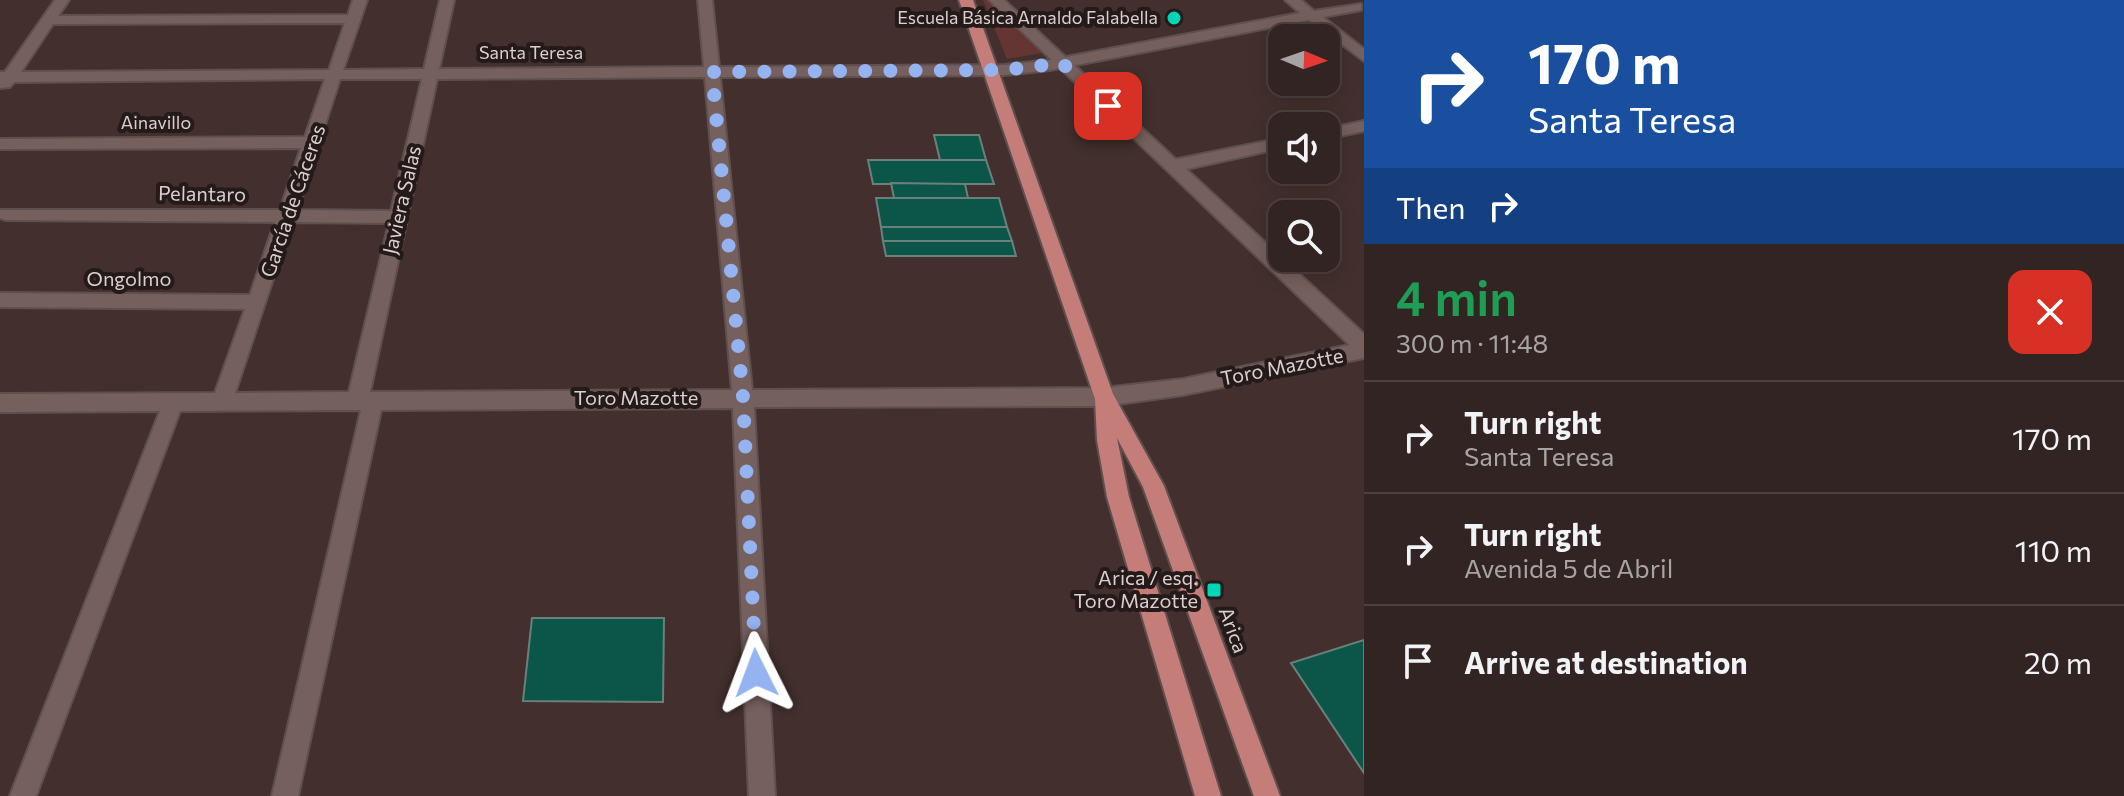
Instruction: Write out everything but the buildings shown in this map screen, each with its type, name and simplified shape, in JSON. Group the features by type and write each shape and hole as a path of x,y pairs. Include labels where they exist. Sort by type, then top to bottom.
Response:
{"main road":[{"name":"Arica","path":"964,2 1104,397 1135,449 1159,501 1267,796"},
{"name":"Arica","path":"1104,397 1107,440 1118,497 1208,796"}],"street":[{"path":"3,81 62,0"},
{"name":"García de Cáceres","path":"223,400 360,0"},
{"name":"Javiera Salas","path":"285,796 365,399 398,217 447,0"},
{"path":"705,0 743,397 762,796"},
{"path":"996,0 1364,348"},
{"path":"1292,0 1364,56"},
{"name":"Santa Teresa","path":"3,81 431,74 989,71 1062,63 1356,7"},
{"path":"48,20 353,19"},
{"path":"1340,131 1364,126"},
{"name":"Ainavillo","path":"0,144 312,142"},
{"path":"1173,166 1268,146"},
{"name":"Pelantaro","path":"6,214 398,217"},
{"name":"Ongolmo","path":"0,300 258,302"},
{"name":"Toro Mazotte","path":"0,403 1104,397 1183,387 1364,348"},
{"path":"23,796 174,401"}],"shaded area":[{"path":"983,0 987,0 1042,53 1007,59"}],"place":[{"name":"Escuela Básica Arnaldo Falabella","path":"1174,18"},
{"name":"Arica / esq. Toro Mazotte","path":"1214,590"}],"route":[{"path":"756,673 743,397 712,72 1004,70 1062,63 1108,106"}]}
